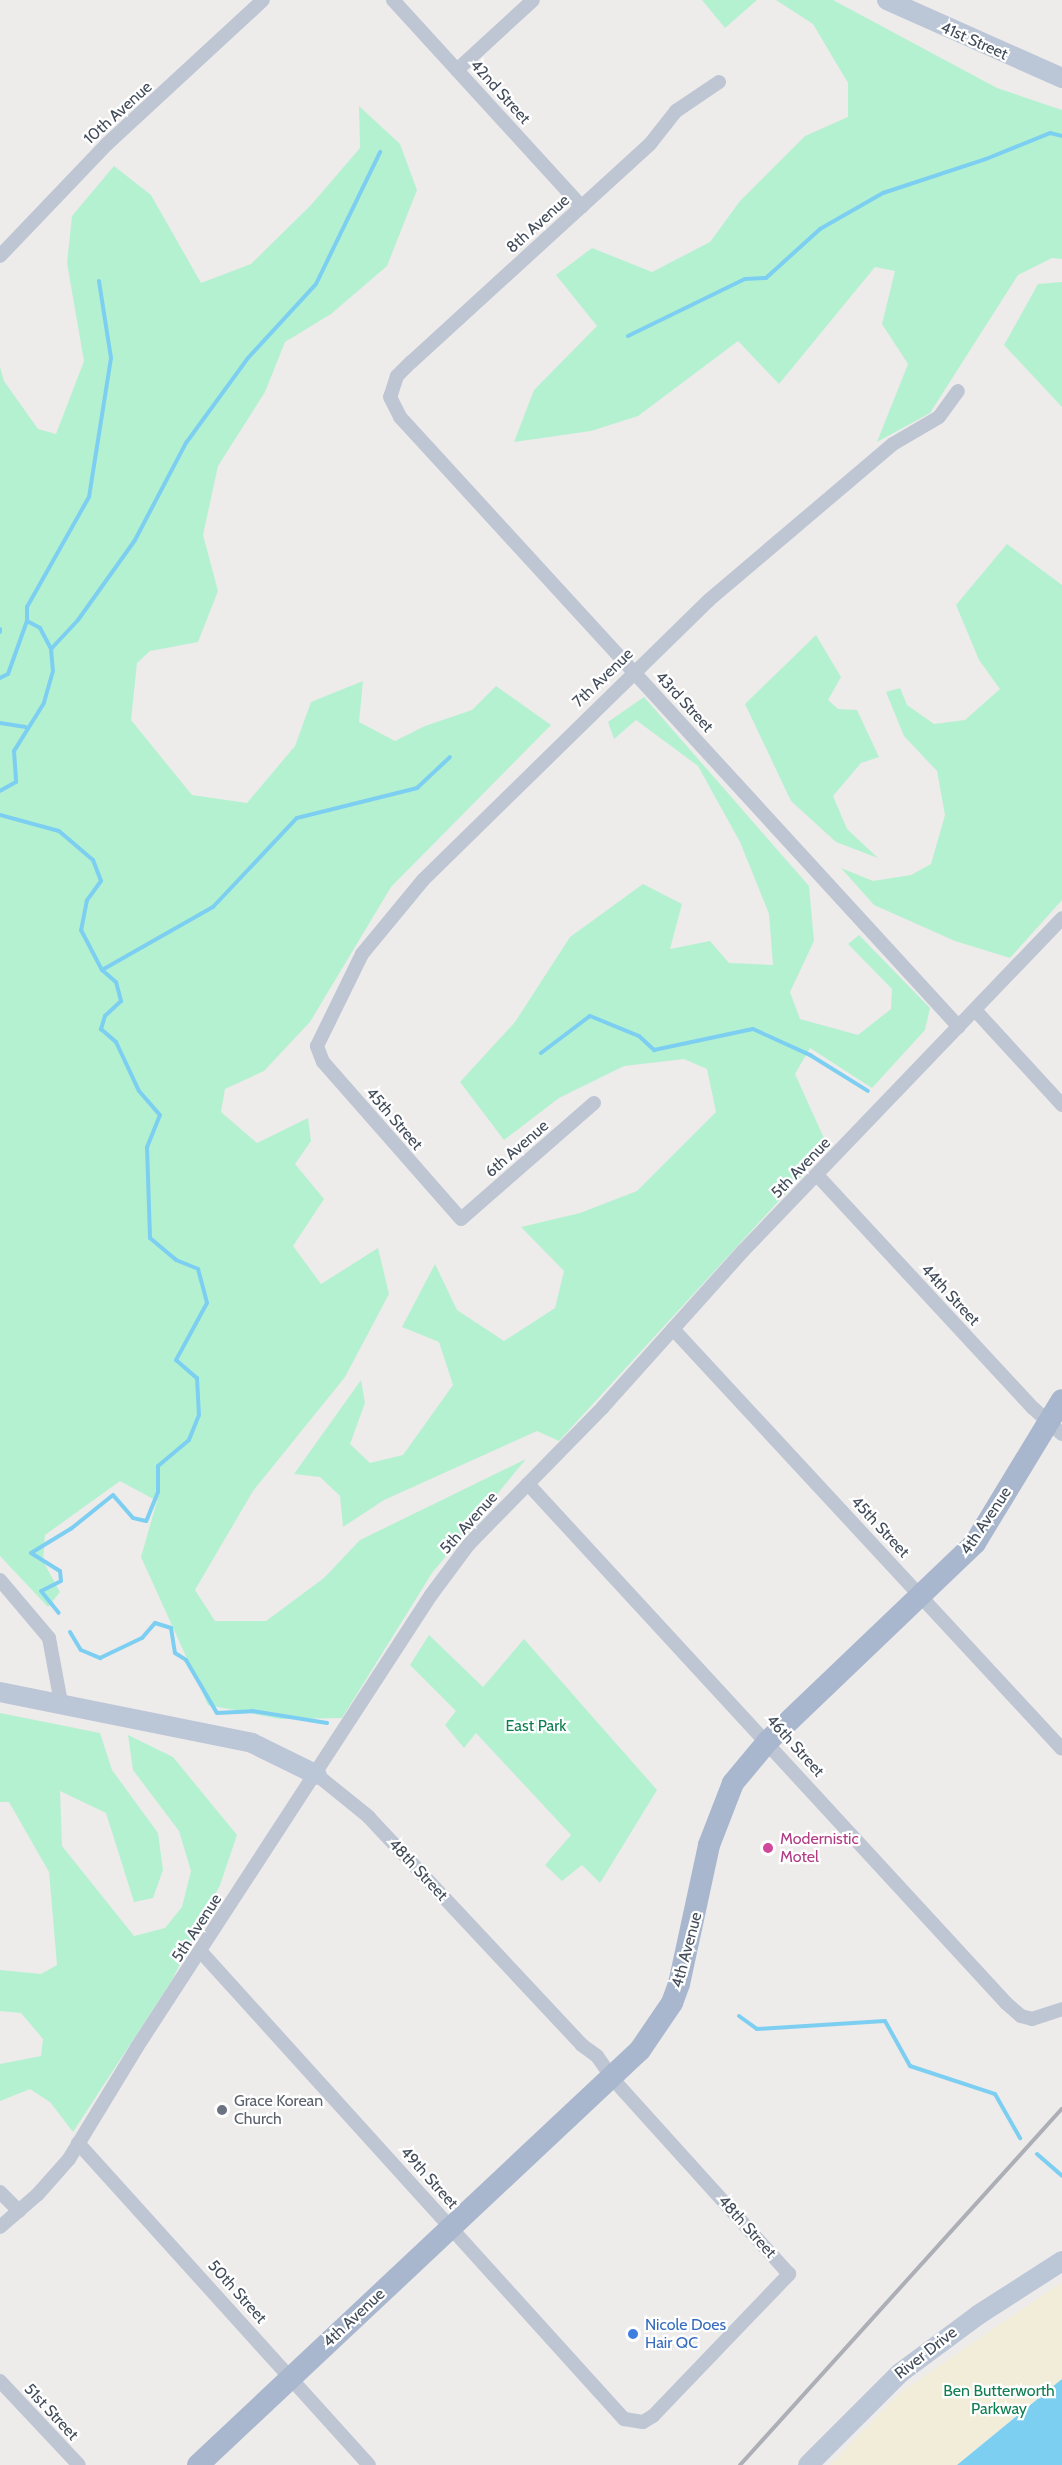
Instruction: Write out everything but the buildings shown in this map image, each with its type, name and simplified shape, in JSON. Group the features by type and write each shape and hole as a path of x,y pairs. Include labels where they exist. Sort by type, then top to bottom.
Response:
{"main road":[{"name":"4th Avenue","path":"198,2465 613,2079 652,2034 672,2003 687,1960 716,1821 733,1783 768,1741 975,1543 1055,1427 1062,1400"}],"street":[{"name":"10th Avenue","path":"0,256 107,144 263,0"},
{"name":"42nd Street","path":"393,0 582,207"},
{"path":"457,70 533,0"},
{"name":"41st Street","path":"887,0 1062,78"},
{"name":"8th Avenue","path":"390,397 397,376 411,362 650,144 676,111 719,82"},
{"name":"7th Avenue","path":"320,1035 379,929 632,671 717,593 858,473 916,428 939,417 958,391"},
{"name":"43rd Street","path":"390,397 400,417 959,1027"},
{"name":"5th Avenue","path":"0,2227 56,2175 78,2143 450,1569 817,1175 1062,918"},
{"path":"975,1010 1062,1105"},
{"name":"45th Street","path":"320,1035 318,1053 323,1062 461,1219"},
{"name":"6th Avenue","path":"461,1219 594,1103"},
{"name":"44th Street","path":"817,1175 1055,1427"},
{"name":"45th Street","path":"673,1329 1062,1749"},
{"name":"46th Street","path":"528,1484 768,1741 1006,2003 1020,2016 1041,2019 1062,2009"},
{"path":"0,1580 49,1638 61,1703"},
{"name":"48th Street","path":"0,1692 252,1743 317,1775 369,1817 582,2045 597,2056 613,2079 789,2274 663,2407 643,2422 633,2422"},
{"name":"49th Street","path":"202,1953 613,2410 633,2422"},
{"name":"50th Street","path":"78,2143 292,2377 369,2465"},
{"path":"0,2192 18,2211"},
{"name":"River Drive","path":"808,2465 900,2373 978,2314 1062,2261"},
{"name":"51st Street","path":"0,2381 79,2465"}],"green space":[{"path":"702,0 757,0 725,28"},
{"path":"776,0 833,0 997,88 1062,110 1062,259 1052,258 1018,275 930,413 877,442 908,364 882,324 895,271 875,267 779,384 738,341 638,416 591,431 514,442 534,390 597,326 556,275 592,248 652,272 710,242 740,201 805,136 848,117 848,83 813,24"},
{"path":"359,106 400,144 417,190 387,266 331,314 285,342 265,392 218,466 203,535 218,591 198,642 150,651 137,663 131,720 192,795 247,803 295,746 311,702 363,681 359,722 395,741 425,726 472,710 496,686 551,725 391,887 310,1022 264,1071 225,1089 221,1112 257,1143 308,1118 311,1141 295,1164 324,1199 293,1246 321,1284 378,1248 389,1294 345,1377 253,1491 195,1590 215,1621 266,1621 324,1578 360,1540 526,1459 432,1573 342,1718 280,1719 208,1705 141,1557 157,1501 120,1481 45,1535 43,1561 60,1592 48,1607 0,1556 0,367 4,381 38,429 56,434 84,361 67,263 72,216 114,166 151,195 201,283 251,264 311,205 360,148"},
{"path":"1062,282 1062,407 1004,345 1038,284"},
{"path":"1007,544 1062,585 1062,900 1010,958 955,941 874,905 841,868 873,881 911,875 931,864 945,815 937,771 904,736 886,692 900,688 907,705 934,724 965,720 1000,689 979,660 956,605"},
{"path":"816,635 841,677 828,700 838,709 857,710 879,757 861,763 833,796 847,829 878,858 836,842 791,801 745,704"},
{"path":"644,697 809,886 814,941 790,992 800,1019 858,1035 891,1009 892,989 848,944 859,935 930,1008 925,1030 872,1088 810,1048 795,1074 828,1147 559,1441 537,1431 384,1500 343,1527 340,1496 320,1477 294,1474 361,1380 365,1403 350,1444 370,1463 403,1455 453,1385 439,1342 402,1327 435,1264 457,1310 504,1341 555,1308 564,1271 521,1227 580,1213 637,1191 716,1112 707,1069 684,1059 624,1066 559,1098 504,1140 460,1082 515,1022 570,937 643,884 682,904 670,949 710,941 729,963 773,965 769,914 740,842 698,766 636,720 614,739 608,722"},
{"name":"East Park","path":"429,1635 483,1687 524,1639 657,1790 600,1883 582,1865 562,1881 545,1865 571,1835 476,1733 464,1748 445,1725 456,1711 410,1665"},
{"path":"0,1713 100,1733 112,1770 158,1833 163,1870 153,1898 134,1902 106,1813 60,1791 62,1846 134,1936 165,1928 182,1907 191,1871 179,1831 133,1770 128,1735 173,1757 237,1835 220,1885 172,1980 73,2132 50,2102 30,2089 0,2101 0,2064 41,2056 43,2039 21,2013 0,2011 0,1970 41,1974 57,1965 49,1872 9,1802 0,1802"}],"sand":[{"name":"Ben Butterworth Parkway","path":"1062,2282 1062,2427 1021,2465 830,2465 901,2392"}],"water":[{"path":"1062,2379 1062,2465 957,2465"}],"waterway":[{"path":"628,336 745,279 766,278 820,229 883,193 986,159 1050,133 1062,136"},
{"path":"51,649 78,620 135,540 186,443 248,358 316,284 380,152"},
{"path":"27,621 27,607 89,497 111,358 99,281"},
{"path":"0,678 8,674 27,621 40,628 51,649 53,671 44,703 14,751 16,782 0,791"},
{"path":"0,723 26,727"},
{"path":"102,970 213,907 297,818 417,788 450,757"},
{"path":"0,815 59,831 93,860 101,881 87,900 81,930 102,970 116,982 121,1001 105,1016 101,1029 116,1042 139,1091 160,1115 147,1147 150,1238 176,1260 198,1269 207,1303 176,1360 197,1378 199,1415 189,1440 158,1466 158,1492 146,1521 133,1518 113,1495 72,1528 31,1553 60,1571 61,1581 41,1591 59,1613"},
{"path":"541,1053 590,1016 639,1036 654,1050 753,1029 810,1055 868,1091"},
{"path":"70,1632 81,1650 100,1658 142,1638 155,1623 171,1628 175,1653 186,1660 217,1713 252,1711 327,1723"},
{"path":"739,2016 757,2029 885,2021 910,2066 995,2094 1020,2138"},
{"path":"1037,2154 1062,2176"}],"railway":[{"path":"740,2465 1062,2109"}],"place":[{"name":"Modernistic Motel","path":"768,1848"},
{"name":"Grace Korean Church","path":"222,2110"},
{"name":"Nicole Does Hair QC","path":"633,2334"}]}
